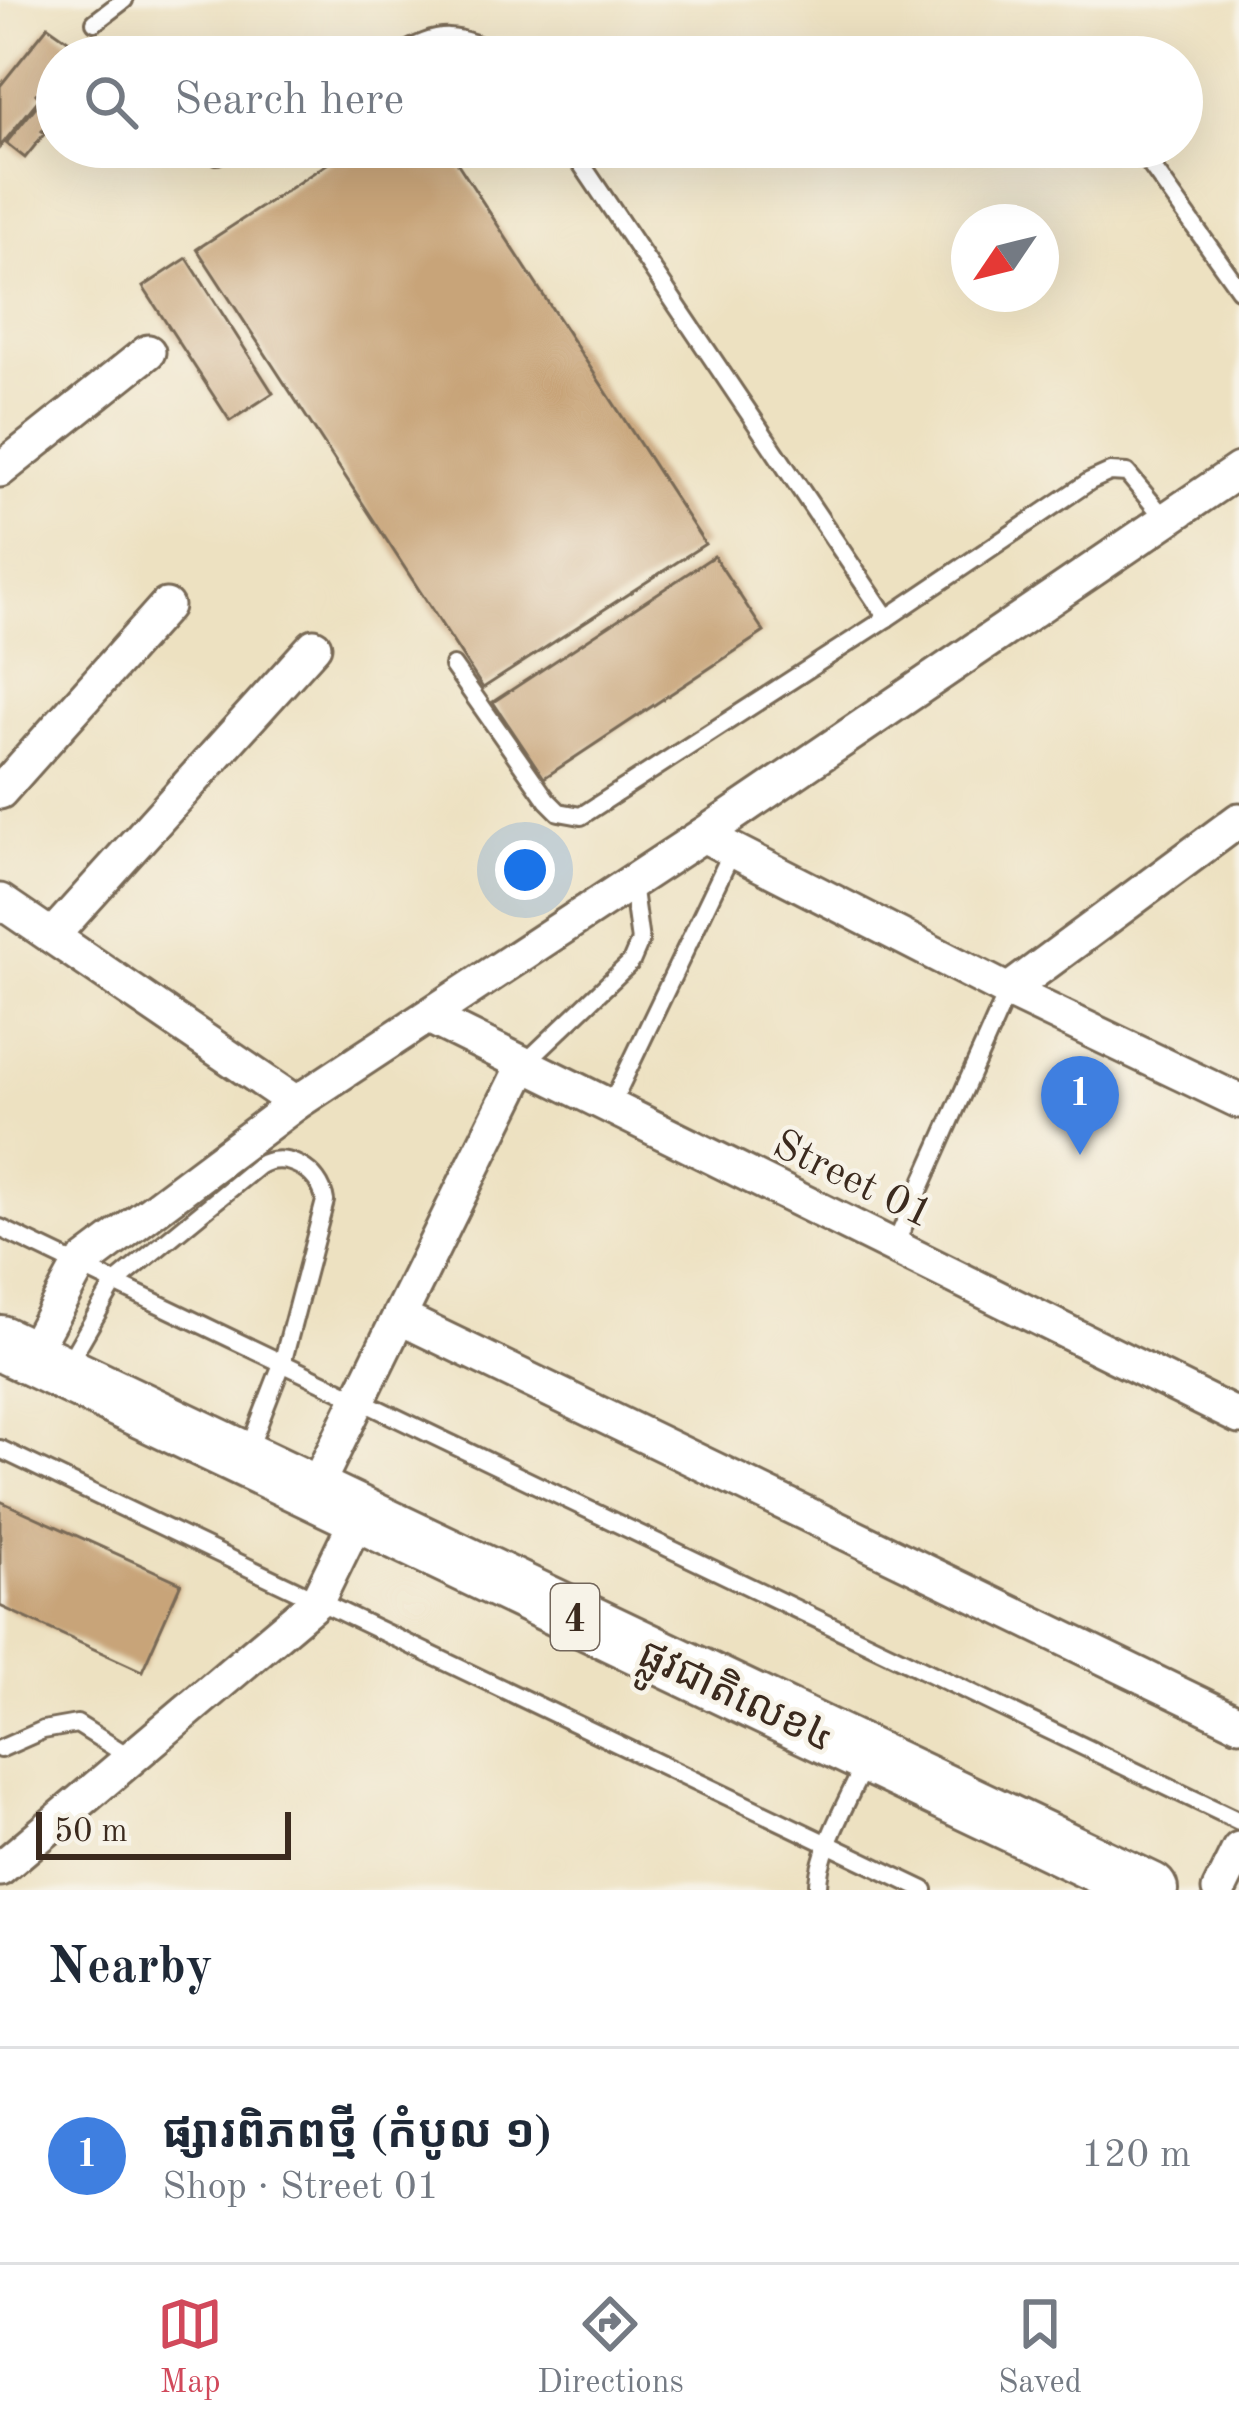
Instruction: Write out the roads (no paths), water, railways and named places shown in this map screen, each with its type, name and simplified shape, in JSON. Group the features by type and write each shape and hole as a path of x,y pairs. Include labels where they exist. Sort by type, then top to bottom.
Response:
{"highway":[{"name":"ផ្លូវជាតិលេខ៤","path":"30,1358 868,1756 1073,1864 1150,1890"}],"street":[{"path":"0,470 148,352"},
{"path":"30,1358 79,1266 296,1103 632,882 718,842 1239,470"},
{"path":"0,791 166,606"},
{"path":"52,936 314,646"},
{"path":"1008,991 1239,820"},
{"path":"718,842 1008,991 1239,1101"},
{"path":"0,901 296,1103"},
{"name":"Street 01","path":"429,1017 1239,1417"},
{"path":"0,1869 317,1600 357,1401 524,1064"},
{"path":"399,1317 1239,1723"},
{"path":"1219,1890 1239,1849"}],"lane":[{"path":"94,22 124,0"},
{"path":"584,168 887,618"},
{"path":"1153,168 1239,290"},
{"path":"453,666 547,800 559,812 580,816 1090,481 1110,472 1127,473 1166,520"},
{"path":"610,1107 718,842"},
{"path":"524,1064 632,962 640,940 632,882"},
{"path":"894,1247 1008,991"},
{"path":"30,1358 258,1166 271,1158 285,1158 317,1180 325,1201 282,1364 244,1460"},
{"path":"0,1228 1239,1821"},
{"path":"0,1449 924,1890"},
{"path":"0,1749 43,1730 77,1724 134,1759"},
{"path":"818,1890 830,1843 868,1756"}],"place":[{"name":"ផ្សារពិភពថ្មី (កំបូល ១)","path":"1080,1155"}]}
